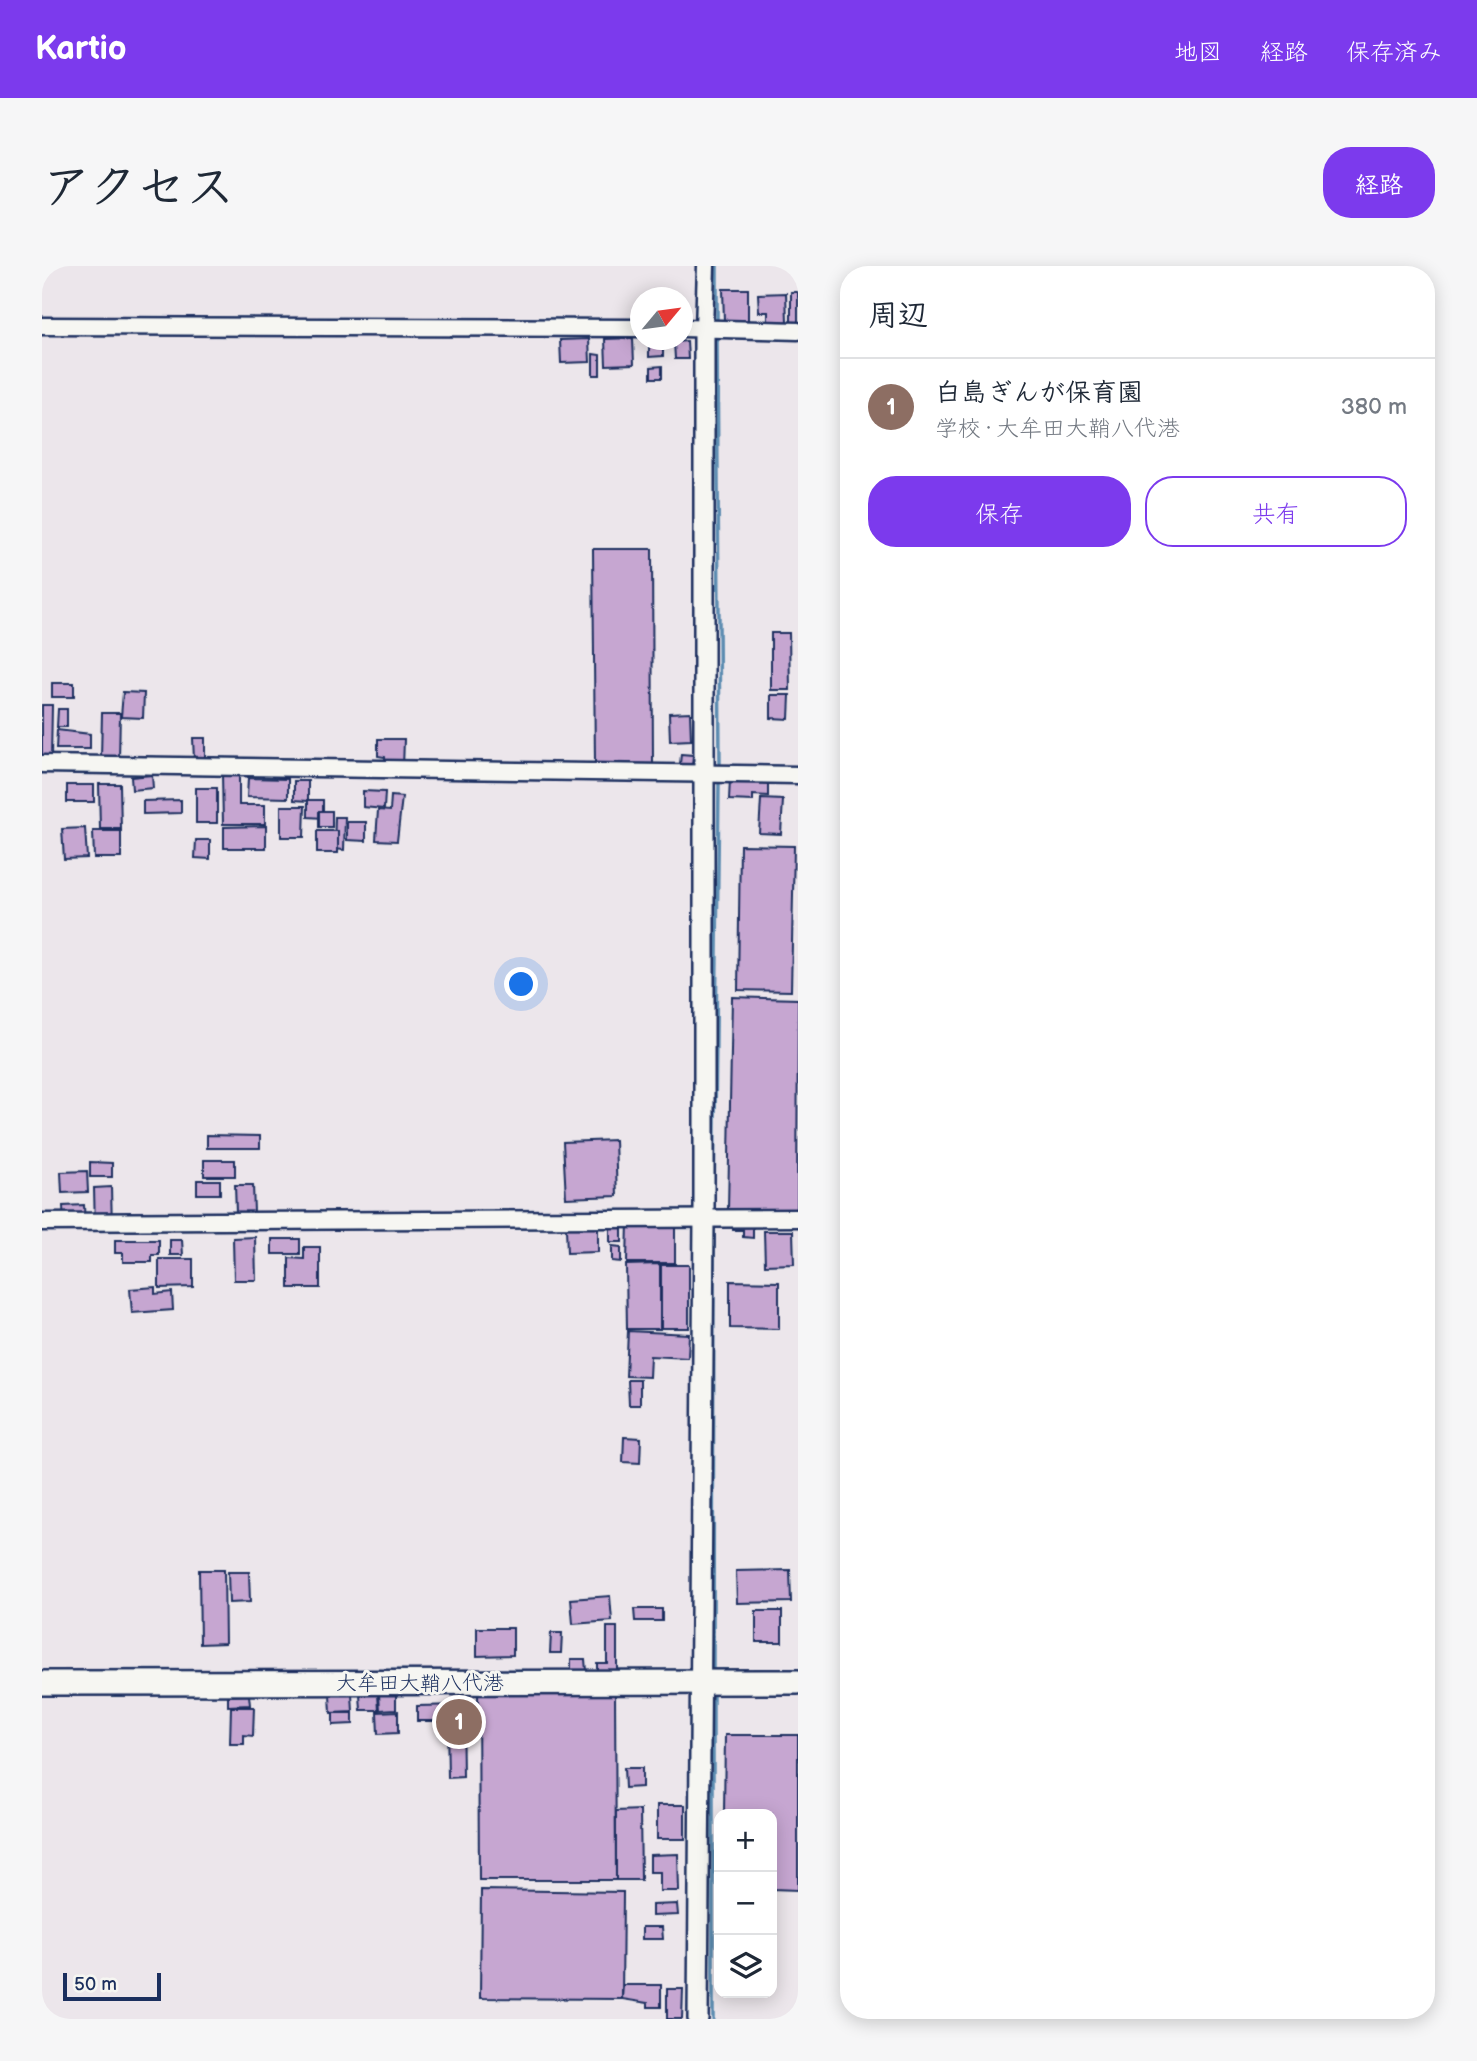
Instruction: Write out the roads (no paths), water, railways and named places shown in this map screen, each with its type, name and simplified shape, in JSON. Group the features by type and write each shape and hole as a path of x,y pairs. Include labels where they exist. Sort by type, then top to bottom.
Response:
{"main road":[{"name":"大牟田大鞘八代港","path":"42,1684 798,1682"}],"street":[{"path":"698,2019 704,1217 701,773 712,329 706,266"},
{"path":"42,327 630,328"},
{"path":"693,328 798,331"},
{"path":"42,764 798,775"},
{"path":"42,1222 798,1218"}],"waterway":[{"path":"717,266 717,323"},
{"path":"717,335 720,763"},
{"path":"714,1207 719,783"},
{"path":"713,1675 714,1225"},
{"path":"713,1689 713,2019"}],"place":[{"name":"白島ぎんが保育園","path":"459,1722"}]}
